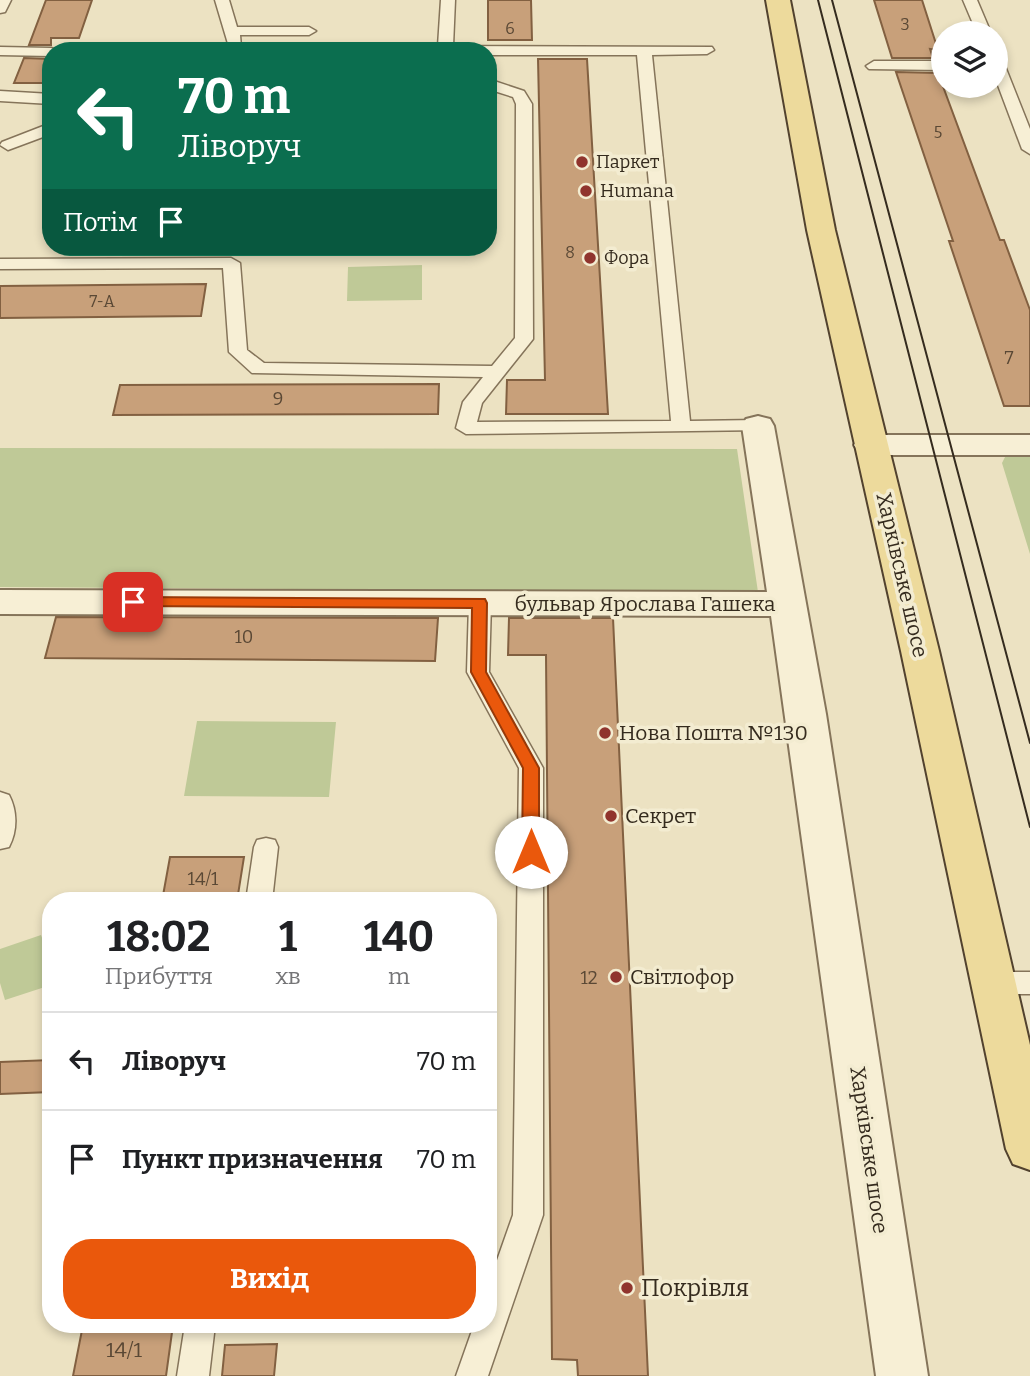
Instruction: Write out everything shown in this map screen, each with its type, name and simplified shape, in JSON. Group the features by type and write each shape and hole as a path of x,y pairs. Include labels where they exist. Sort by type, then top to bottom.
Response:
{"main road":[{"name":"Харківське шосе","path":"778,0 821,230 871,445 920,651 1011,983 1030,1149"}],"street":[{"name":"Харківське шосе","path":"758,426 806,714 902,1376"},
{"path":"871,445 1030,445"},
{"name":"бульвар Ярослава Гашека","path":"0,602 787,604"}],"lane":[{"path":"0,9 4,0"},
{"path":"222,0 236,42"},
{"path":"445,42 448,0"},
{"path":"970,0 979,21"},
{"path":"232,32 309,31"},
{"path":"497,50 707,50"},
{"path":"644,50 681,426"},
{"path":"0,51 42,52"},
{"path":"874,66 931,66"},
{"path":"497,87 519,94 524,104 524,339 473,402 466,428 758,426"},
{"path":"1008,92 1028,139"},
{"path":"0,96 42,98"},
{"path":"8,145 42,132"},
{"path":"0,264 232,263 238,352 259,369 497,372"},
{"path":"480,603 478,672 531,768 528,1215 497,1304"},
{"path":"0,801 5,810 0,840"},
{"path":"260,892 266,847"},
{"path":"193,1376 199,1333"},
{"path":"472,1376 487,1333"}],"green space":[{"path":"422,265 422,300 347,301 348,267"},
{"path":"0,448 737,449 758,592 0,587"},
{"path":"1008,451 1030,451 1030,554 1002,463"},
{"path":"197,721 336,722 329,797 184,796"},
{"path":"41,935 42,988 5,1000 0,983 0,949"}],"building":[{"path":"46,0 92,0 79,38 51,38 51,42 42,42 42,45 29,45"},
{"path":"488,0 531,0 532,40 488,40"},
{"path":"874,0 922,0 931,28 931,58 892,58"},
{"path":"24,58 42,59 42,83 14,83"},
{"path":"538,59 587,59 608,414 506,414 507,380 545,380"},
{"path":"896,72 931,73 931,98 947,98 1000,240 1004,240 1030,310 1030,406 1004,406 949,241 953,241"},
{"path":"206,284 201,316 0,318 0,286"},
{"path":"439,384 438,414 113,415 120,385"},
{"path":"56,617 438,618 435,661 45,658"},
{"path":"509,618 613,618 648,1376 578,1376 577,1360 552,1359 546,655 508,655"},
{"path":"170,857 244,857 238,892 164,892"},
{"path":"42,1060 42,1092 0,1094 0,1062"},
{"path":"81,1333 172,1333 166,1376 73,1376"},
{"path":"277,1344 274,1376 222,1376 225,1345"}],"tram line":[{"path":"818,0 1030,827"},
{"path":"832,0 1030,743"}],"place":[{"name":"Паркет","path":"582,162"},
{"name":"Humana","path":"586,191"},
{"name":"Фора","path":"590,258"},
{"name":"Нова Пошта №130","path":"605,733"},
{"name":"Секрет","path":"611,816"},
{"name":"Світлофор","path":"616,977"},
{"name":"Покрівля","path":"627,1288"}],"route":[{"path":"133,602 480,603 478,672 531,768 531,852"}]}
